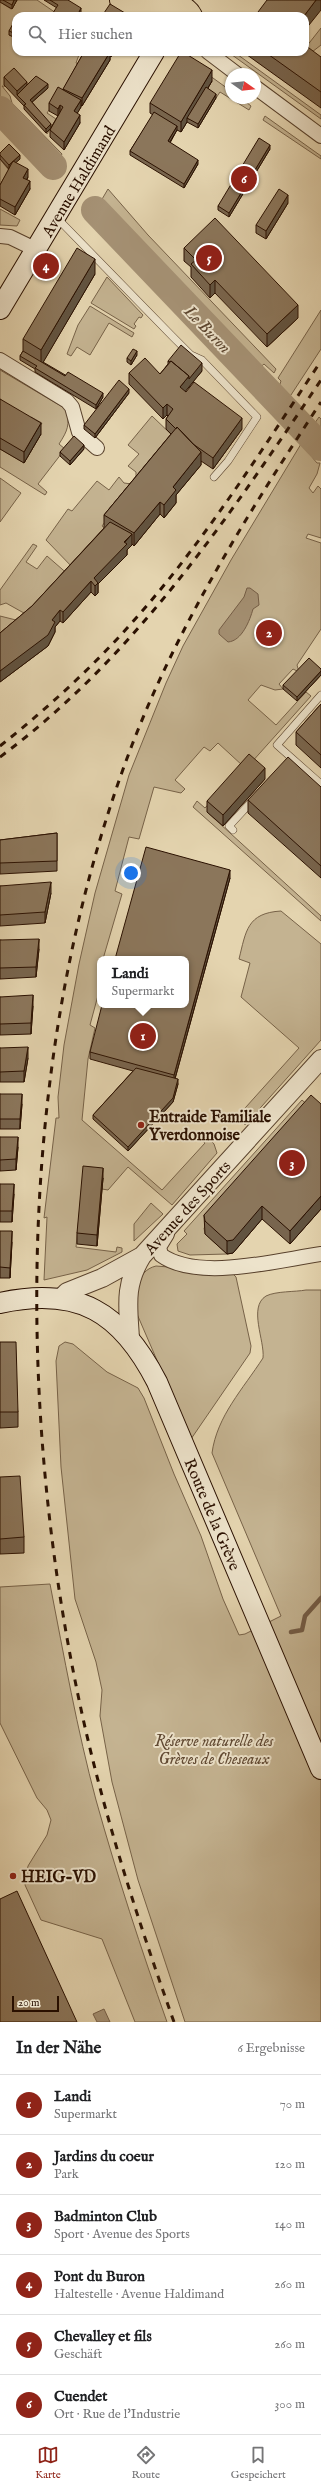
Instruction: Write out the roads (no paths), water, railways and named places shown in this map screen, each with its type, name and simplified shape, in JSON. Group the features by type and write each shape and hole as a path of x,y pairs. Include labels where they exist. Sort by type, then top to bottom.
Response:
{"main road":[{"path":"121,0 142,12"},
{"path":"148,12 158,3 165,1 172,1 188,8"},
{"name":"Avenue Haldimand","path":"0,309 57,218 67,197 152,56"},
{"name":"Route de la Grève","path":"0,1304 34,1297 61,1298 82,1304 109,1319 130,1338 140,1351 157,1382 321,1769"}],"street":[{"path":"213,56 229,68"},
{"path":"261,92 321,136"},
{"path":"0,236 10,236 37,250"},
{"path":"0,360 67,401 72,407 79,432 97,448"},
{"name":"Avenue des Sports","path":"130,1338 127,1298 132,1275 142,1256 320,1061"},
{"path":"166,1259 160,1255 159,1247 177,1218"},
{"path":"132,1275 144,1262 159,1258 194,1268 213,1268 244,1266 321,1254"},
{"path":"61,1298 67,1292 102,1278 142,1256"}],"lane":[{"path":"57,218 191,355 202,360 257,417 228,461 214,477"},
{"path":"321,695 277,745 289,761 321,784"},
{"path":"234,830 230,826 261,792"}],"waterway":[{"name":"Le Buron","path":"0,110 53,166"},
{"name":"Le Buron","path":"95,210 321,447"},
{"path":"291,1632 302,1630 305,1616 321,1598"}],"railway":[{"path":"0,746 54,701 88,669 137,617 187,556 210,525 321,361"},
{"path":"0,757 49,718 94,675 136,630 176,583 214,534 251,483 321,380"},
{"path":"174,2022 120,1860 97,1778 78,1695 57,1578 44,1458 37,1337 39,1216 48,1094 67,975 95,858 132,745 171,655 194,611 242,526 321,402"}],"place":[{"name":"Cuendet","path":"244,179"},
{"name":"Chevalley et fils","path":"209,258"},
{"name":"Pont du Buron","path":"46,266"},
{"name":"Jardins du coeur","path":"269,633"},
{"name":"Landi","path":"143,1036"},
{"name":"Entraide Familiale Yverdonnoise","path":"141,1125"},
{"name":"Badminton Club","path":"292,1163"},
{"name":"HEIG-VD","path":"13,1876"}],"park label":[{"name":"Réserve naturelle des Grèves de Cheseaux","path":"214,1749"}]}
